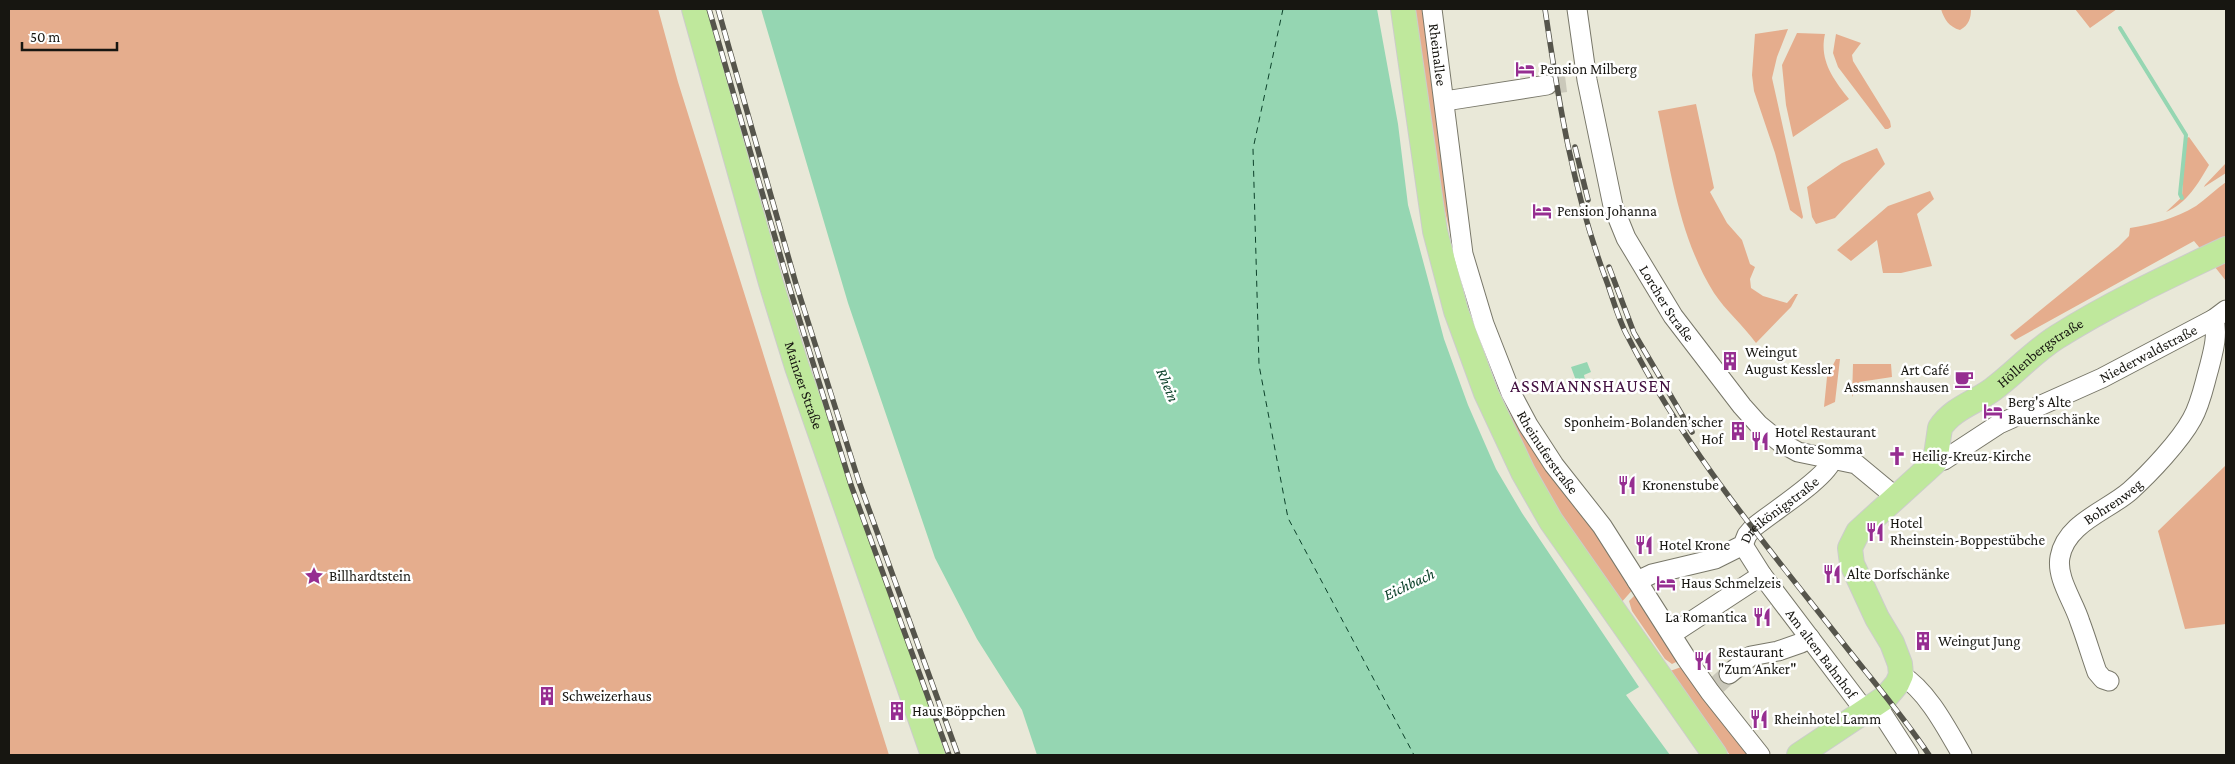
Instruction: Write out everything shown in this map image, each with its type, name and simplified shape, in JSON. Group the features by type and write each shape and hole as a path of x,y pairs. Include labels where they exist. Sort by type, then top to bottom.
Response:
{"main road":[{"name":"Mainzer Straße","path":"694,9 771,283 797,367 933,755"},
{"path":"1403,9 1435,231 1456,311 1486,393 1523,472 1551,521 1715,755"},
{"name":"Höllenbergstraße","path":"1935,462 1942,424 1956,412 1990,392 2046,344 2147,286 2226,249"},
{"path":"1901,675 1898,656 1877,618 1852,564 1850,555 1852,541 1858,532 1935,462"},
{"name":"Am alten Bahnhof","path":"1799,755 1871,708 1891,692 1901,675"}],"street":[{"name":"Rheinallee","path":"1432,9 1445,100"},
{"name":"Lorcher Straße","path":"1577,9 1579,81 1608,188 1620,225 1673,316 1742,406 1759,425 1780,442 1798,452 1860,466 1897,498"},
{"path":"1445,100 1547,85"},
{"name":"Rheinuferstraße","path":"1445,100 1460,238 1469,278 1484,324 1511,393 1528,425 1554,465 1602,526 1672,634 1719,684 1760,755"},
{"name":"Niederwaldstraße","path":"1935,462 1944,460 1984,433 2016,415 2102,378 2220,315"},
{"name":"Bohrenweg","path":"2109,681 2102,679 2097,672 2080,620 2060,570 2062,546 2072,532 2130,491 2179,438 2188,425 2200,401 2213,355 2220,315"},
{"name":"Dreikönigstraße","path":"1637,581 1652,574 1716,559 1743,545 1747,535 1753,528 1828,468 1832,460"},
{"name":"Am alten Bahnhof","path":"1743,545 1762,574 1810,638 1871,708"},
{"path":"1672,634 1762,574"},
{"path":"1719,684 1751,656 1801,644 1810,638"},
{"path":"1901,675 1914,683 1924,696 1962,755"},
{"path":"1871,708 1906,751"}],"shaded area":[{"path":"9,9 658,9 678,82 889,755 9,755"},
{"path":"1414,9 1426,9 1462,284 1437,177"},
{"path":"1941,9 1971,9 1971,15 1966,26 1960,30 1948,22"},
{"path":"2075,9 2117,9 2090,28"},
{"path":"1788,29 1777,57 1772,78 1802,219 1790,210 1775,153 1754,91 1752,75 1755,34"},
{"path":"1797,33 1825,34 1824,52 1826,61 1833,76 1849,99 1793,137 1786,105 1782,65"},
{"path":"1836,34 1861,43 1852,55 1853,61 1890,121 1891,127 1888,129 1885,129 1838,67 1833,53"},
{"path":"1696,104 1714,188 1710,192 1727,223 1742,240 1750,264 1755,267 1750,279 1751,288 1763,296 1787,303 1795,294 1798,294 1791,307 1756,343 1714,293 1702,272 1678,205 1658,111"},
{"path":"2189,137 2209,165 2186,198 2166,212 2182,197 2185,143"},
{"path":"1877,148 1885,164 1835,218 1816,224 1812,217 1807,187 1842,163"},
{"path":"2226,163 2226,173 2204,187 2205,185"},
{"path":"2226,182 2226,242 2204,253 2194,241 2015,340 2010,335 2118,247 2129,236 2130,228 2172,218 2196,206"},
{"path":"1930,191 1934,199 1917,214 1932,266 1901,273 1883,273 1877,240 1851,261 1837,250 1888,206"},
{"path":"2226,254 2226,281 2211,262"},
{"path":"1836,359 1840,359 1835,402 1824,407 1827,377"},
{"path":"1853,364 1891,364 1892,377 1859,382 1852,397"},
{"path":"1499,383 1635,587 1620,604 1558,512 1526,455 1495,385"},
{"path":"2226,465 2226,624 2185,629 2158,531"},
{"path":"1638,592 1680,660 1672,664 1665,659 1632,611 1629,601"},
{"path":"1684,666 1751,755 1730,755 1696,711 1670,671"}],"water":[{"path":"761,9 1377,9 1398,124 1408,205 1444,339 1468,405 1496,469 1522,513 1639,687 1626,695 1670,755 1037,755 1022,710 977,639 935,558 848,303"},
{"path":"1587,362 1591,372 1584,375 1586,384 1578,386 1571,367"}],"waterway":[{"path":"2120,28 2186,135 2180,194 2182,198"}],"ferry route":[{"path":"1283,9 1253,149 1259,365 1288,518 1414,755"}],"tunnel":[{"path":"1547,85 1571,82"},
{"path":"1717,685 1729,674"}],"railway":[{"path":"709,9 790,289 851,485 949,755"},
{"path":"718,9 796,284 859,482 958,755"},
{"path":"1545,9 1562,114 1576,183 1596,251 1625,331 1650,378 1700,457 1756,532 1898,712 1929,755"},
{"path":"1575,147 1588,200"},
{"path":"1609,267 1634,333 1692,432"}],"place":[{"name":"Pension Milberg","path":"1525,69"},
{"name":"Pension Johanna","path":"1542,211"},
{"name":"Weingut August Kessler","path":"1730,361"},
{"name":"Art Café Assmannshausen","path":"1964,379"},
{"name":"Berg's Alte Bauernschänke","path":"1993,411"},
{"name":"Sponheim-Bolanden’scher Hof","path":"1738,431"},
{"name":"Hotel Restaurant Monte Somma","path":"1760,441"},
{"name":"Heilig-Kreuz-Kirche","path":"1897,456"},
{"name":"Kronenstube","path":"1627,485"},
{"name":"Hotel Rheinstein-Boppestübche","path":"1875,532"},
{"name":"Hotel Krone","path":"1644,545"},
{"name":"Alte Dorfschänke","path":"1832,574"},
{"name":"Billhardtstein","path":"314,576"},
{"name":"Haus Schmelzeis","path":"1666,583"},
{"name":"La Romantica","path":"1762,617"},
{"name":"Weingut Jung","path":"1923,641"},
{"name":"Restaurant \"Zum Anker\"","path":"1703,661"},
{"name":"Schweizerhaus","path":"547,696"},
{"name":"Haus Böppchen","path":"897,711"},
{"name":"Rheinhotel Lamm","path":"1759,719"}],"district":[{"name":"ASSMANNSHAUSEN","path":"1591,386"}],"water label":[{"name":"Rhein","path":"1168,385"},
{"name":"Eichbach","path":"1409,584"}]}
